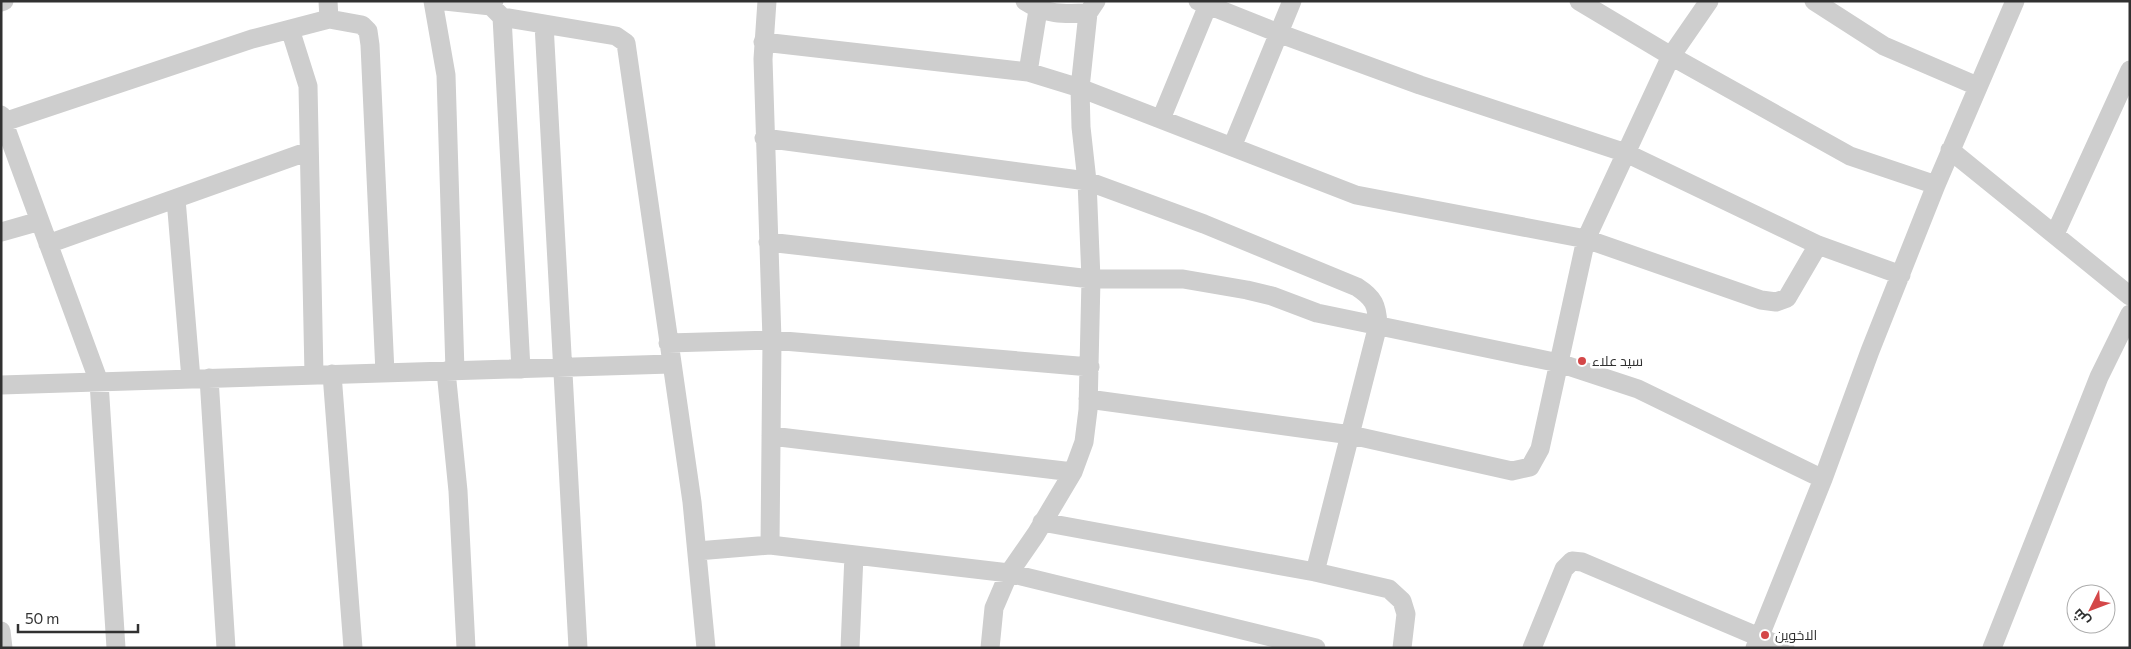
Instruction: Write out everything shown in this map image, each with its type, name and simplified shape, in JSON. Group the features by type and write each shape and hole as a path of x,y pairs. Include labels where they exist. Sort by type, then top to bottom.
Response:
{"street":[{"path":"433,1 446,75 451,371 466,648"},
{"path":"445,1 496,8 544,24 616,36 626,44 670,364 692,502 706,648"},
{"path":"767,1 763,42 764,138 772,340 770,545"},
{"path":"1232,148 1292,1"},
{"path":"1579,1 1671,56 1850,156 1936,185"},
{"path":"1088,399 1351,435 1512,471 1530,467 1540,449 1586,239 1671,56 1709,1"},
{"path":"1814,1 1884,46 1977,86"},
{"path":"1757,642 1823,479 1950,150 2015,1"},
{"path":"1161,119 1203,3 1278,33 1420,85 1626,152 1818,245 1901,275"},
{"path":"990,648 994,608 1009,573 1073,472 1084,442 1090,367 1091,279 1087,181 1081,127 1080,88 1092,7 1062,14 1031,5 1028,72"},
{"path":"496,8 521,369"},
{"path":"116,648 99,382 2,120 252,39 290,29 328,10 362,25 368,31 370,45 385,373"},
{"path":"544,24 578,648"},
{"path":"290,29 308,86 309,151 323,375 353,648"},
{"path":"763,42 1028,72 1080,88 1356,195 1586,239 1761,300 1776,302 1787,298 1818,245"},
{"path":"2054,234 2130,70"},
{"path":"764,138 1087,181 1204,224 1357,287 1373,301 1378,310 1378,325 1316,572"},
{"path":"1950,150 2130,296"},
{"path":"48,244 309,151"},
{"path":"176,198 200,379 226,648"},
{"path":"1,232 40,221"},
{"path":"768,242 1091,279 1183,279 1272,296 1317,313 1559,363 1638,389 1823,479"},
{"path":"1992,648 2099,378 2130,314"},
{"path":"668,343 772,340 1090,367"},
{"path":"1,385 670,364"},
{"path":"770,436 1073,472"},
{"path":"1042,522 1316,572 1389,589 1402,601 1406,614 1402,648"},
{"path":"697,551 770,545 1009,573 1316,648"},
{"path":"850,648 854,555"},
{"path":"1532,648 1564,570 1572,561 1582,562 1757,642 1785,648"},
{"path":"1,631 3,648"}],"place":[{"name":"سيد علاء","path":"1582,361"},
{"name":"الاخوين","path":"1765,635"}]}
